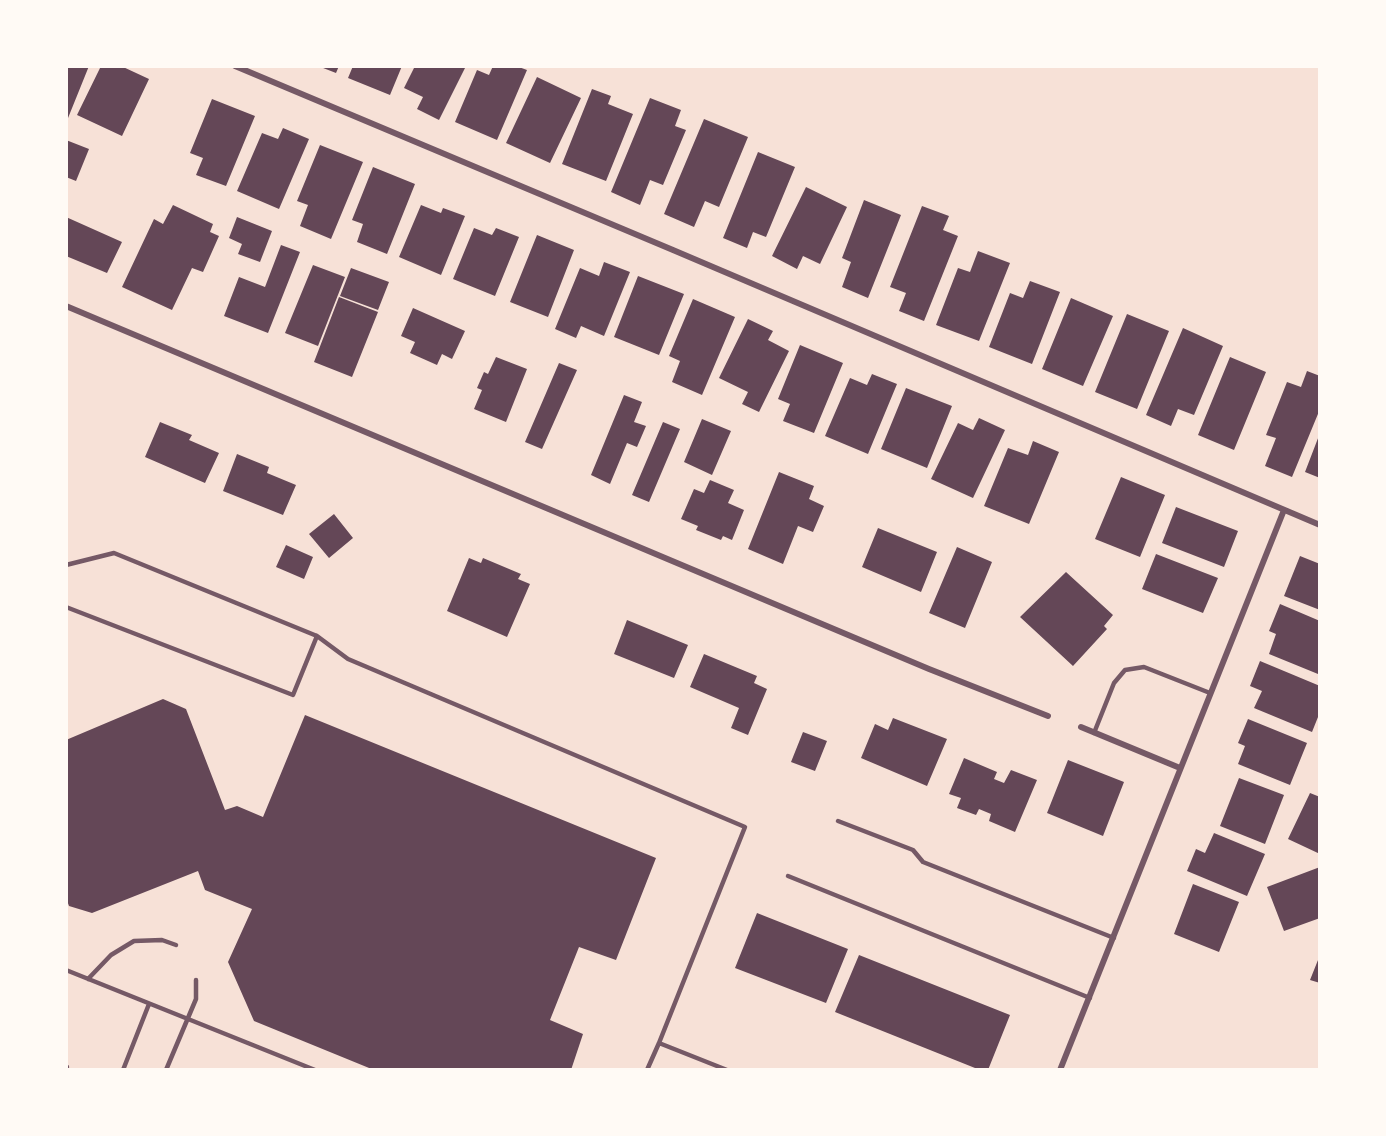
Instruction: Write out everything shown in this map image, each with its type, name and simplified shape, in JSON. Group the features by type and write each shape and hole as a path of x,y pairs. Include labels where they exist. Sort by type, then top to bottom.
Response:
{"street":[{"path":"235,66 1320,525"},
{"path":"66,306 918,665 1048,716"},
{"path":"1060,1070 1284,510"},
{"path":"1081,728 1180,768"}],"lane":[{"path":"66,565 114,553 317,636 348,659 745,827 647,1070"},
{"path":"66,607 293,695 317,636"},
{"path":"1094,733 1114,683 1125,670 1144,667 1210,693"},
{"path":"838,821 913,850 923,862 1114,938"},
{"path":"788,876 1090,998"},
{"path":"88,979 111,955 134,941 162,940 177,945"},
{"path":"66,970 315,1070"},
{"path":"166,1070 196,999 196,980"},
{"path":"123,1070 149,1004"},
{"path":"659,1043 727,1070"}],"building":[{"path":"66,66 89,66 66,123"},
{"path":"101,66 121,66 149,79 122,136 77,115"},
{"path":"318,66 339,66 336,73"},
{"path":"353,66 402,66 390,95 348,78"},
{"path":"415,66 466,66 439,120 417,109 423,97 404,88"},
{"path":"493,66 516,66 527,70 497,140 455,122 477,70 489,75"},
{"path":"537,77 581,98 550,163 506,143"},
{"path":"592,89 611,96 608,104 633,114 606,181 562,164"},
{"path":"650,98 681,110 675,126 686,130 663,185 650,180 640,205 611,192"},
{"path":"212,99 255,116 226,186 196,175 203,158 190,153"},
{"path":"704,119 748,137 719,207 705,201 694,227 664,214"},
{"path":"283,128 309,139 279,209 237,191 262,133 278,139"},
{"path":"66,140 89,149 76,181 66,177"},
{"path":"320,145 363,162 331,239 300,226 308,205 297,201"},
{"path":"758,152 795,167 766,237 753,232 747,248 723,238"},
{"path":"373,167 415,184 387,254 357,242 363,224 352,220"},
{"path":"806,187 847,207 820,264 803,256 797,269 772,256"},
{"path":"864,200 901,215 868,298 842,287 851,262 842,258"},
{"path":"173,205 213,224 210,232 219,236 203,272 192,268 172,310 122,287 154,219 163,224"},
{"path":"421,205 441,213 443,208 465,216 441,275 399,257"},
{"path":"922,206 949,216 943,230 958,236 924,321 899,311 906,293 890,287"},
{"path":"66,217 122,242 107,273 66,256"},
{"path":"237,217 272,231 260,262 238,254 242,244 229,238"},
{"path":"474,228 492,235 496,228 519,237 495,296 453,279"},
{"path":"537,235 574,250 548,317 510,302"},
{"path":"281,245 300,252 268,333 224,316 239,277 265,287"},
{"path":"978,251 1010,263 979,341 936,325 958,268 970,272"},
{"path":"604,262 630,272 604,336 581,326 576,338 555,329 580,268 599,276"},
{"path":"313,265 345,277 318,346 285,333"},
{"path":"351,268 389,282 378,310 340,296"},
{"path":"638,276 684,294 659,355 614,337"},
{"path":"1030,281 1060,292 1032,364 989,347 1010,293 1023,298"},
{"path":"339,297 378,312 352,377 314,362"},
{"path":"1071,298 1113,316 1083,386 1042,369"},
{"path":"693,299 735,317 702,395 672,382 680,361 669,356"},
{"path":"413,308 465,331 452,359 442,354 437,365 410,353 415,342 401,336"},
{"path":"1127,314 1169,331 1137,409 1095,392"},
{"path":"748,319 773,331 768,340 789,351 759,412 742,404 748,392 719,378"},
{"path":"1183,328 1223,346 1194,415 1178,409 1171,426 1146,415"},
{"path":"800,345 843,363 814,433 783,421 790,404 778,399"},
{"path":"496,357 527,369 506,422 474,409 482,390 477,388 484,372 488,374"},
{"path":"1230,357 1266,372 1234,450 1198,435"},
{"path":"559,363 577,370 542,449 525,442"},
{"path":"1307,371 1320,376 1320,409 1292,477 1265,466 1276,438 1266,435 1287,382 1301,387"},
{"path":"872,374 897,384 868,454 825,436 850,378 867,385"},
{"path":"906,388 952,406 927,468 881,449"},
{"path":"624,395 642,402 634,422 646,426 637,447 627,443 610,484 591,475"},
{"path":"979,418 1005,430 973,498 931,479 958,423 973,430"},
{"path":"702,419 731,431 712,475 684,462"},
{"path":"160,422 192,435 189,440 219,453 205,483 145,457"},
{"path":"663,422 680,429 649,502 632,495"},
{"path":"1320,433 1320,478 1305,472"},
{"path":"1033,441 1059,452 1029,524 984,506 1008,448 1028,455"},
{"path":"237,454 269,467 267,473 296,485 283,515 223,491"},
{"path":"779,472 814,486 809,499 824,506 813,532 798,526 783,564 748,549"},
{"path":"1121,477 1165,495 1140,557 1095,539"},
{"path":"710,480 734,490 728,503 744,510 732,540 723,536 721,540 696,530 698,526 681,519 694,489 704,493"},
{"path":"1176,507 1238,531 1224,567 1162,543"},
{"path":"334,514 353,538 329,558 309,534"},
{"path":"878,528 937,552 921,592 862,567"},
{"path":"286,545 313,557 304,579 276,567"},
{"path":"957,547 992,562 965,628 929,613"},
{"path":"1156,554 1218,578 1203,613 1142,589"},
{"path":"1300,556 1320,564 1320,610 1284,596"},
{"path":"469,558 481,563 483,558 521,574 518,579 530,584 507,637 447,611"},
{"path":"1066,572 1113,615 1104,626 1107,629 1073,666 1020,617"},
{"path":"1280,604 1320,621 1320,669 1318,674 1269,654 1276,634 1269,631"},
{"path":"627,620 688,645 674,678 614,654"},
{"path":"704,654 757,676 754,683 767,689 748,735 731,728 739,708 690,687"},
{"path":"1260,661 1320,686 1320,712 1312,732 1254,708 1262,691 1250,686"},
{"path":"163,699 186,709 225,810 237,806 263,817 305,715 656,858 616,960 579,947 550,1020 583,1034 571,1070 374,1070 254,1021 228,962 252,909 205,890 198,871 92,913 69,906 66,898 66,740"},
{"path":"893,718 947,739 927,786 861,758 875,724 888,730"},
{"path":"1248,719 1307,743 1290,785 1238,764 1245,746 1238,743"},
{"path":"803,732 827,741 815,771 791,762"},
{"path":"964,758 997,772 994,779 1004,783 1011,770 1037,780 1015,832 989,821 991,814 979,809 976,815 957,808 961,798 949,794"},
{"path":"1068,760 1124,782 1103,836 1047,813"},
{"path":"1239,778 1284,795 1265,844 1220,826"},
{"path":"1310,793 1320,797 1320,854 1288,839"},
{"path":"1214,833 1265,854 1247,896 1187,871 1196,849 1205,853"},
{"path":"1320,867 1320,918 1284,931 1267,887"},
{"path":"1193,884 1239,902 1219,952 1174,934"},
{"path":"757,913 848,949 826,1003 735,968"},
{"path":"859,955 1010,1015 988,1070 980,1070 835,1012"},
{"path":"1320,955 1320,983 1310,980"}]}
